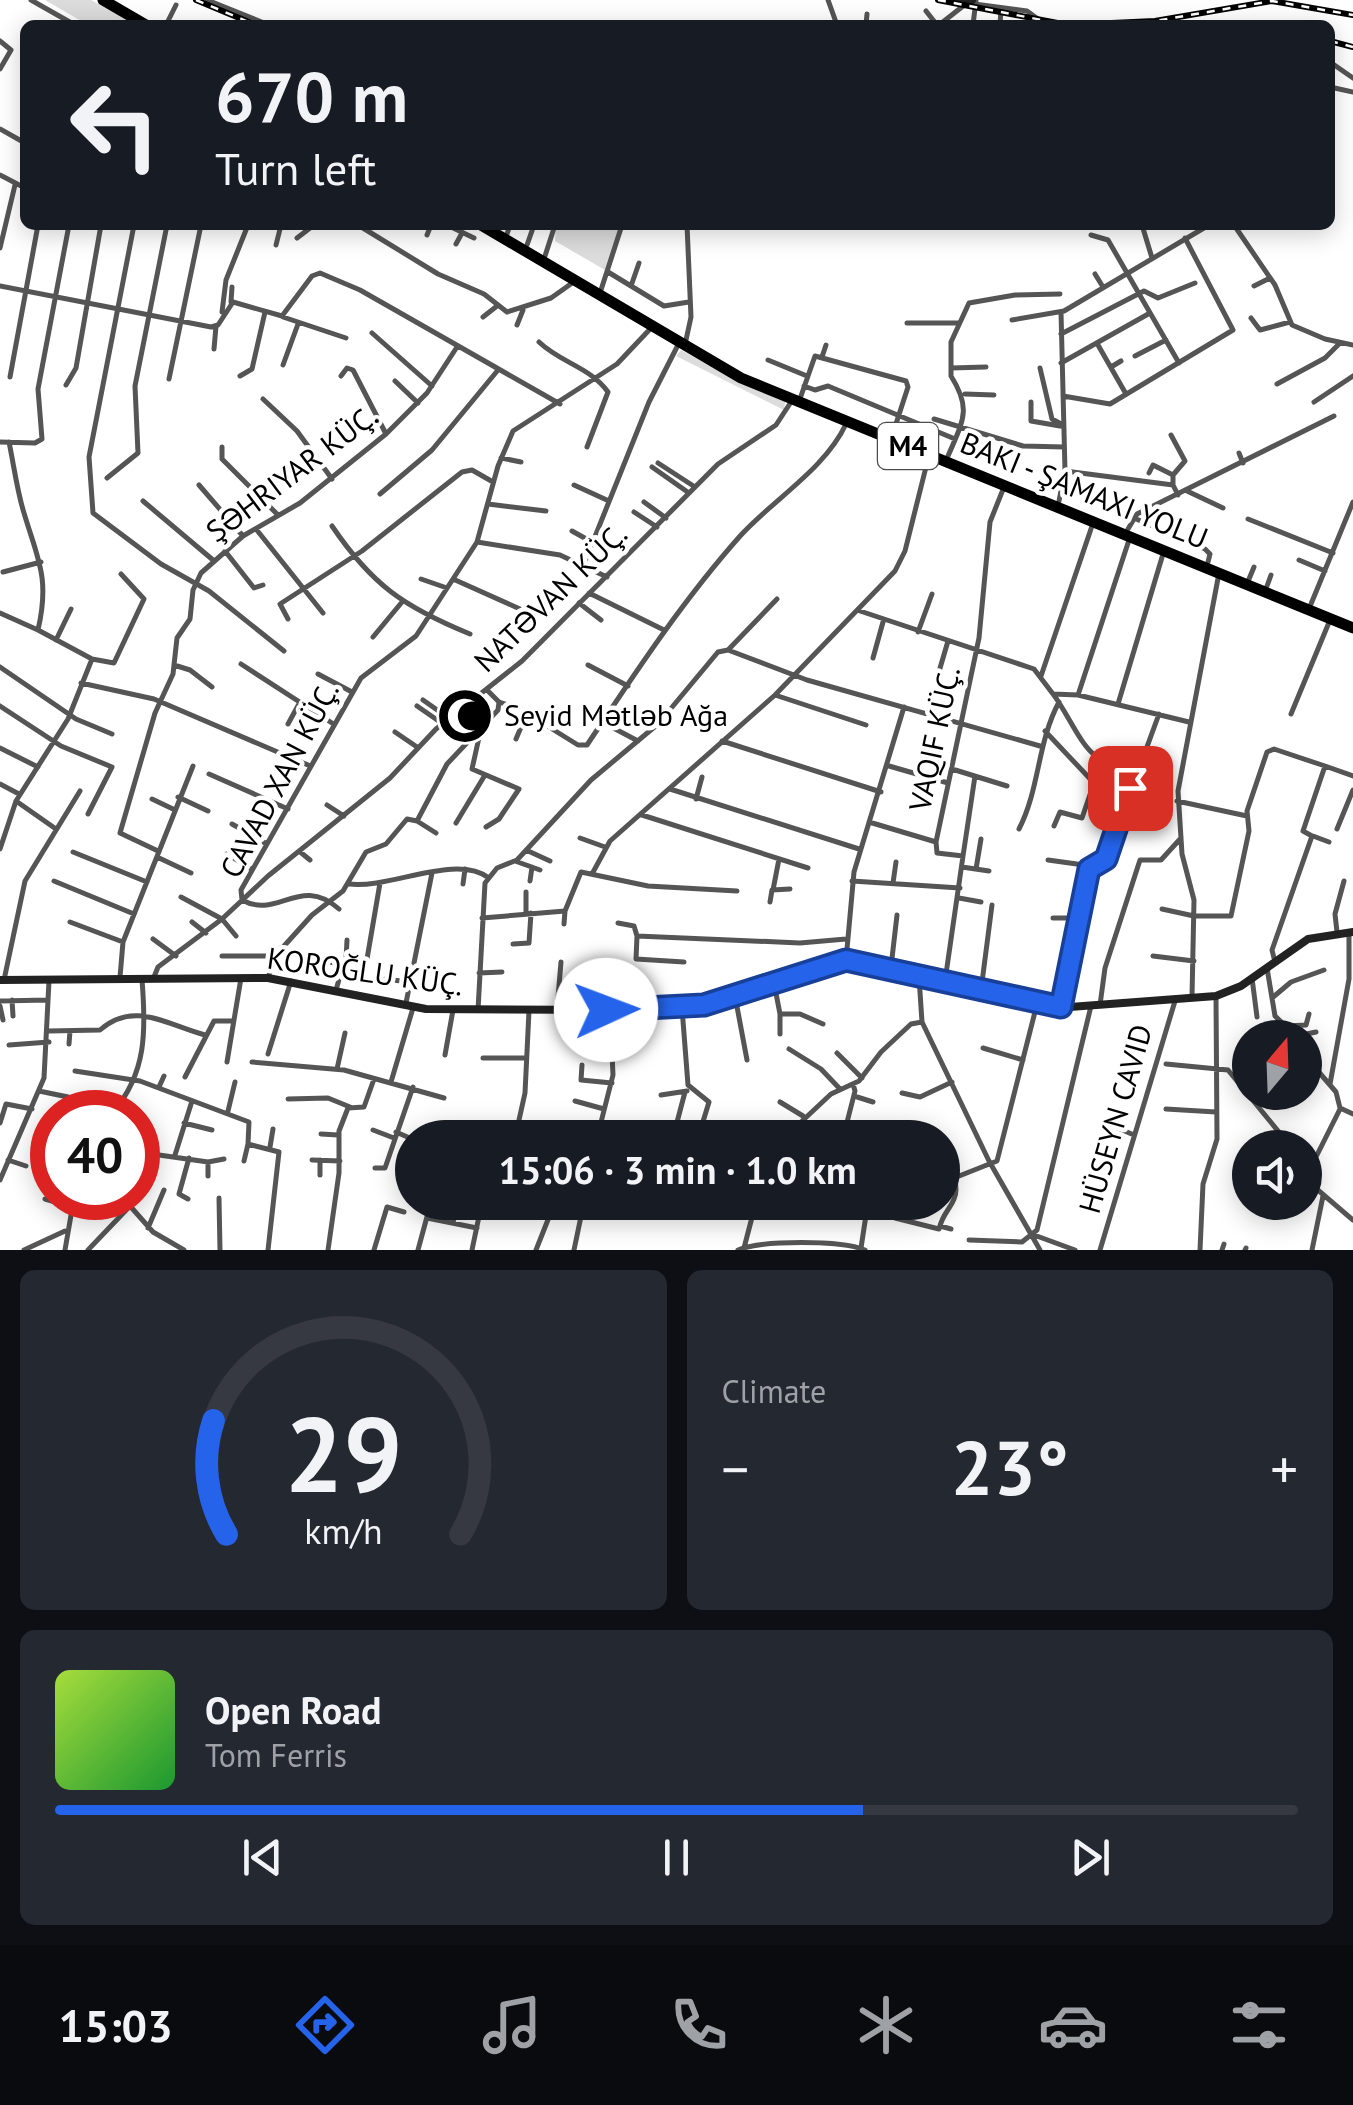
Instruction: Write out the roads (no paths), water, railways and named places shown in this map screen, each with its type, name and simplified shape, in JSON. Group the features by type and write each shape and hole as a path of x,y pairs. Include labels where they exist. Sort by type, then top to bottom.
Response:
{"highway":[{"path":"103,0 137,20"},
{"path":"118,0 154,20"},
{"name":"M4","path":"490,230 682,342 1208,562 1269,580 1353,625"},
{"name":"M4","path":"509,230 526,245 682,342"},
{"name":"M4","path":"799,394 847,421 1093,522 1131,528 1164,551 1353,625"}],"street":[{"path":"31,0 66,20"},
{"path":"207,0 257,20"},
{"path":"950,0 1027,11 1036,20"},
{"path":"946,20 973,2"},
{"path":"166,20 176,6"},
{"path":"1001,20 1002,9"},
{"path":"926,11 934,20"},
{"path":"866,20 867,14"},
{"path":"0,41 11,50 0,70"},
{"path":"0,176 20,186"},
{"path":"0,248 15,185"},
{"path":"10,378 37,230"},
{"path":"0,442 42,438 38,398 69,230"},
{"path":"66,385 76,368 100,230"},
{"path":"133,230 89,458 93,513 284,651"},
{"path":"107,478 138,453 133,404 166,230"},
{"path":"169,379 199,230"},
{"path":"223,315 226,280 246,230"},
{"path":"276,245 280,230"},
{"path":"297,238 307,230"},
{"path":"366,230 438,274 484,294 506,312 523,310 575,282"},
{"path":"427,235 430,230"},
{"path":"457,230 474,238"},
{"path":"526,245 532,230"},
{"path":"545,256 553,230"},
{"path":"600,290 621,230"},
{"path":"584,564 590,541 682,342 690,302 687,230"},
{"path":"1144,230 1152,258"},
{"path":"1012,320 1061,312 1200,230"},
{"path":"1237,230 1270,278 1290,322 1298,329 1353,344"},
{"path":"456,244 462,233"},
{"path":"1091,234 1108,240 1179,363"},
{"path":"1063,396 1105,405 1234,327 1185,238"},
{"path":"631,286 639,263"},
{"path":"608,272 664,306 690,302"},
{"path":"282,316 312,276 320,273 360,290 560,404"},
{"path":"1096,274 1103,287"},
{"path":"1254,286 1270,278"},
{"path":"1060,334 1146,290 1158,298 1196,283"},
{"path":"0,286 216,326"},
{"path":"214,349 216,326 231,302 232,287"},
{"path":"994,395 965,394 952,380 951,342 973,300 1060,294"},
{"path":"231,302 346,338"},
{"path":"483,317 497,306"},
{"path":"518,325 523,310"},
{"path":"240,376 252,370 264,312"},
{"path":"1059,501 1064,471 1061,312"},
{"path":"1061,363 1150,312"},
{"path":"1251,318 1260,330 1290,322"},
{"path":"907,323 959,324"},
{"path":"283,366 298,324"},
{"name":"CAVAD XAN KÜÇ.","path":"242,900 240,890 251,869 352,692 366,672 411,641 477,542 501,458 518,425 597,379 635,349 652,327"},
{"path":"372,333 432,386"},
{"path":"1135,356 1166,340"},
{"path":"539,342 561,362 597,379 608,396 587,446"},
{"path":"1277,384 1326,358 1340,343"},
{"name":"NATƏVAN KÜÇ.","path":"154,980 158,967 222,920 390,778 443,724 487,690 722,461 748,448 776,425 799,394 814,356 822,357 826,344"},
{"path":"1098,344 1126,394"},
{"name":"ŞƏHRIYAR KÜÇ.","path":"157,854 120,833 174,665 176,642 190,618 196,584 213,560 243,536 332,479 386,434 432,386 457,347"},
{"path":"822,357 906,381 892,433"},
{"path":"768,360 808,376"},
{"path":"1111,368 1121,361"},
{"path":"341,376 347,368 354,370 386,434"},
{"path":"951,368 986,368"},
{"path":"1040,368 1052,418 1063,425"},
{"path":"380,494 432,450 498,370"},
{"path":"1314,402 1353,376"},
{"path":"395,381 418,403"},
{"path":"799,394 825,386 955,439"},
{"path":"948,456 961,426 965,394"},
{"path":"263,399 297,432 332,479"},
{"path":"1031,402 1031,422 1063,425"},
{"path":"1078,695 1131,528 1178,495 1334,416"},
{"path":"934,418 1024,446 1064,447"},
{"path":"487,690 500,702 527,713 582,747 664,630 742,534 827,453 847,421"},
{"path":"1171,435 1185,461 1172,475 1178,495"},
{"path":"9,442 24,516 36,538 41,562 38,630"},
{"path":"222,447 222,460 279,516"},
{"path":"1239,453 1243,464"},
{"path":"592,874 605,847 775,694 860,610 900,564 929,455"},
{"path":"501,458 520,462"},
{"path":"690,493 655,465 695,487"},
{"path":"1149,472 1153,465 1172,475"},
{"path":"288,620 278,606 353,556 466,470 493,482"},
{"path":"1064,471 1173,485"},
{"path":"199,485 243,536"},
{"path":"574,485 609,501"},
{"name":"VAQIF KÜÇ.","path":"963,856 937,853 936,842 976,649 990,522 1004,486"},
{"path":"1188,490 1222,508"},
{"path":"143,500 213,560"},
{"path":"644,502 666,518"},
{"path":"1311,604 1353,502"},
{"path":"488,504 546,511"},
{"path":"634,512 657,527"},
{"path":"1248,519 1333,552"},
{"path":"1042,676 1093,522"},
{"path":"332,526 353,556 402,602 470,634"},
{"path":"256,529 323,613"},
{"path":"572,532 590,541"},
{"path":"477,542 560,555 607,577"},
{"path":"225,551 254,588 264,585"},
{"path":"1118,704 1164,551"},
{"path":"1298,560 1325,571"},
{"path":"3,572 41,562"},
{"path":"0,613 92,659 114,663 144,598 121,574"},
{"path":"1192,1000 1194,916 1177,801 1188,722 1219,574"},
{"path":"421,579 447,588"},
{"path":"453,579 520,609"},
{"path":"589,593 664,630"},
{"path":"918,632 932,594"},
{"path":"728,650 777,599"},
{"path":"373,637 402,602"},
{"path":"579,603 600,620"},
{"path":"52,649 70,609"},
{"path":"860,610 883,622 976,649 1042,676 1078,728 1081,744 1096,756"},
{"path":"1291,714 1330,619"},
{"path":"872,658 883,622"},
{"path":"938,675 948,641"},
{"path":"478,1010 488,878 497,868 515,862 550,820 672,709 718,652 728,650 792,675 1040,746"},
{"path":"0,846 18,798 70,714 92,659"},
{"path":"241,664 332,723"},
{"path":"174,665 196,673 212,686"},
{"path":"588,665 628,686"},
{"path":"0,667 70,714 112,734"},
{"path":"318,674 352,692"},
{"path":"82,682 162,702 309,766"},
{"path":"775,694 866,725"},
{"path":"1052,694 1078,695 1188,722"},
{"path":"423,700 450,719"},
{"path":"288,724 300,702"},
{"path":"417,821 447,764 480,733 500,702"},
{"path":"1019,830 1036,788 1040,746 1059,702"},
{"path":"0,706 54,742 112,768 88,814"},
{"path":"417,706 443,724"},
{"path":"846,960 852,881 904,707"},
{"path":"516,739 527,713"},
{"path":"1048,860 1091,866 1106,859 1159,714"},
{"path":"602,722 638,741"},
{"path":"1046,731 1094,783 1082,818 1060,812 1054,826"},
{"path":"396,732 417,747"},
{"path":"480,733 470,766 519,788 499,819 486,827"},
{"path":"722,741 881,792"},
{"path":"0,748 39,768"},
{"path":"1162,909 1228,918 1232,913 1249,831 1247,816 1270,749 1353,776"},
{"path":"120,980 123,942 193,766"},
{"path":"889,766 948,782"},
{"path":"1325,766 1303,831 1329,842"},
{"path":"952,769 1007,786"},
{"path":"209,774 288,809"},
{"path":"456,823 485,775"},
{"path":"945,981 975,776"},
{"path":"696,799 702,778"},
{"path":"0,784 56,828"},
{"path":"670,789 860,849"},
{"path":"2,980 24,881 80,790"},
{"path":"1337,829 1353,790"},
{"path":"178,797 208,811"},
{"path":"152,799 174,808"},
{"path":"1177,801 1247,816"},
{"path":"327,805 344,816"},
{"path":"642,815 808,868"},
{"path":"268,978 281,948 349,884 366,852 386,844 407,819 436,833"},
{"path":"869,822 936,842"},
{"path":"232,824 267,844"},
{"path":"329,828 335,834"},
{"path":"1280,1020 1275,1016 1272,998 1274,944 1312,836"},
{"path":"580,838 605,847"},
{"path":"1034,1235 1106,968 1140,860 1162,860 1181,838"},
{"path":"976,868 981,839"},
{"path":"526,850 550,861"},
{"path":"299,851 310,860"},
{"path":"73,852 147,882"},
{"path":"157,854 190,874"},
{"path":"227,854 251,869"},
{"path":"770,902 779,859"},
{"path":"515,862 536,868 530,881"},
{"path":"893,883 896,862"},
{"path":"1061,1007 1076,918 1091,866"},
{"path":"962,867 989,871"},
{"path":"349,884 380,883 465,868 488,878"},
{"path":"464,884 465,868"},
{"path":"391,1082 409,1007 410,982 432,873"},
{"path":"564,924 564,911 577,874 648,886 737,892"},
{"path":"54,881 134,914"},
{"path":"852,881 960,888"},
{"path":"1337,932 1334,914 1344,881"},
{"path":"324,960 367,959 380,883"},
{"path":"773,890 790,890"},
{"path":"513,944 529,943 532,938 526,892"},
{"path":"242,900 261,905 306,894 330,900 340,910"},
{"path":"181,898 222,920 236,936"},
{"path":"959,898 981,902"},
{"path":"980,990 992,905"},
{"path":"482,918 564,911"},
{"path":"892,967 897,915"},
{"path":"1053,918 1076,918"},
{"path":"70,922 123,942"},
{"path":"192,922 206,933"},
{"path":"618,923 634,926 636,959 684,962"},
{"path":"1330,1084 1344,1019 1351,932"},
{"name":"KOROĞLU KÜÇ.","path":"2,980 268,978 409,1007 608,1010 682,1008 736,996 846,960 892,967 1037,1004 1096,1006 1216,996 1252,978 1312,937 1351,932"},
{"path":"637,936 800,942 846,939"},
{"path":"152,939 176,956"},
{"path":"336,990 347,940"},
{"path":"281,948 290,955"},
{"path":"222,956 275,956"},
{"path":"1154,956 1194,961"},
{"path":"556,1011 562,962"},
{"path":"601,1120 612,1083 608,962"},
{"path":"1272,998 1292,982 1324,970"},
{"path":"479,973 502,972"},
{"path":"920,974 918,999 922,1022 992,1166 1040,1250"},
{"path":"227,1062 241,978"},
{"path":"1252,978 1257,1017"},
{"path":"384,979 410,982"},
{"path":"127,1090 145,1043 142,980"},
{"path":"40,1090 49,1042 49,981"},
{"path":"268,1054 291,981"},
{"path":"774,983 780,1034"},
{"path":"736,996 747,1060"},
{"path":"1200,1250 1203,1188 1216,1150 1216,996"},
{"path":"12,1000 13,1016"},
{"path":"3,1020 0,1003 48,1000"},
{"name":"HÜSEYN CAVID","path":"1100,1250 1175,1001"},
{"path":"992,1166 1037,1004"},
{"path":"678,1120 688,1091 682,1008"},
{"path":"445,1054 453,1010"},
{"path":"519,1120 525,1094 529,1011"},
{"path":"49,1031 100,1030 111,1019 144,1014 205,1035"},
{"path":"780,1014 800,1014 823,1024"},
{"path":"1307,1020 1309,1014"},
{"path":"1344,1019 1353,1021"},
{"path":"185,1077 214,1020 232,1021"},
{"path":"800,1120 840,1089 862,1078 880,1052 911,1024 922,1022"},
{"path":"68,1044 70,1031"},
{"path":"338,1069 345,1033"},
{"path":"9,1045 49,1042"},
{"path":"789,1048 820,1068 840,1089"},
{"path":"984,1048 1023,1060"},
{"path":"837,1053 862,1078"},
{"path":"482,1058 526,1058"},
{"path":"252,1062 338,1069 444,1098"},
{"path":"1166,1064 1218,1067 1237,1079 1278,1130"},
{"path":"582,1065 582,1081 612,1083"},
{"path":"75,1071 134,1079 228,1111 251,1124 244,1161"},
{"path":"1322,1075 1340,1108 1353,1114"},
{"path":"159,1087 164,1076"},
{"path":"288,1098 328,1098 350,1107 364,1107 375,1078"},
{"path":"228,1111 236,1082"},
{"path":"902,1092 920,1097 952,1082"},
{"path":"848,1120 854,1096 852,1084"},
{"path":"401,1120 414,1087"},
{"path":"662,1095 688,1091 708,1102 703,1120"},
{"path":"854,1096 873,1102"},
{"path":"176,1155 192,1101"},
{"path":"575,1101 604,1108"},
{"path":"780,1102 804,1116"},
{"path":"0,1123 6,1104 30,1109"},
{"path":"328,1250 340,1161 338,1135 350,1107"},
{"path":"1322,1145 1340,1108"},
{"path":"1166,1109 1216,1112"},
{"path":"0,1180 30,1113"},
{"path":"184,1123 212,1130"},
{"path":"1113,1126 1134,1136"},
{"path":"270,1147 274,1129"},
{"path":"373,1130 395,1135 385,1168 375,1168"},
{"path":"321,1134 338,1135"},
{"path":"248,1144 279,1152 268,1250"},
{"path":"160,1154 208,1162 224,1160"},
{"path":"188,1199 179,1194 189,1158"},
{"path":"320,1175 316,1160 340,1161"},
{"path":"208,1162 208,1176"},
{"path":"5,1164 26,1166"},
{"path":"960,1176 992,1166"},
{"path":"148,1228 164,1190"},
{"path":"1312,1250 1323,1196 1353,1220"},
{"path":"219,1198 220,1250"},
{"path":"374,1250 386,1207 395,1210"},
{"path":"67,1220 67,1249"},
{"path":"88,1250 117,1220"},
{"path":"141,1220 180,1249"},
{"path":"418,1250 426,1220"},
{"path":"437,1220 477,1228"},
{"path":"472,1250 479,1220"},
{"path":"536,1250 548,1220"},
{"path":"574,1250 580,1220"},
{"path":"750,1220 741,1249 863,1249 869,1220"},
{"path":"901,1220 931,1230 940,1226 951,1229"},
{"path":"940,1226 941,1220"},
{"path":"24,1250 65,1231"},
{"path":"969,1240 1008,1243 1034,1235 1075,1250"}],"railway":[{"path":"196,0 244,20"},
{"path":"938,0 1042,20"},
{"path":"1161,20 1272,1 1353,15"},
{"path":"1335,42 1353,47"}],"place":[{"name":"Seyid Mətləb Ağa","path":"465,716"}]}
